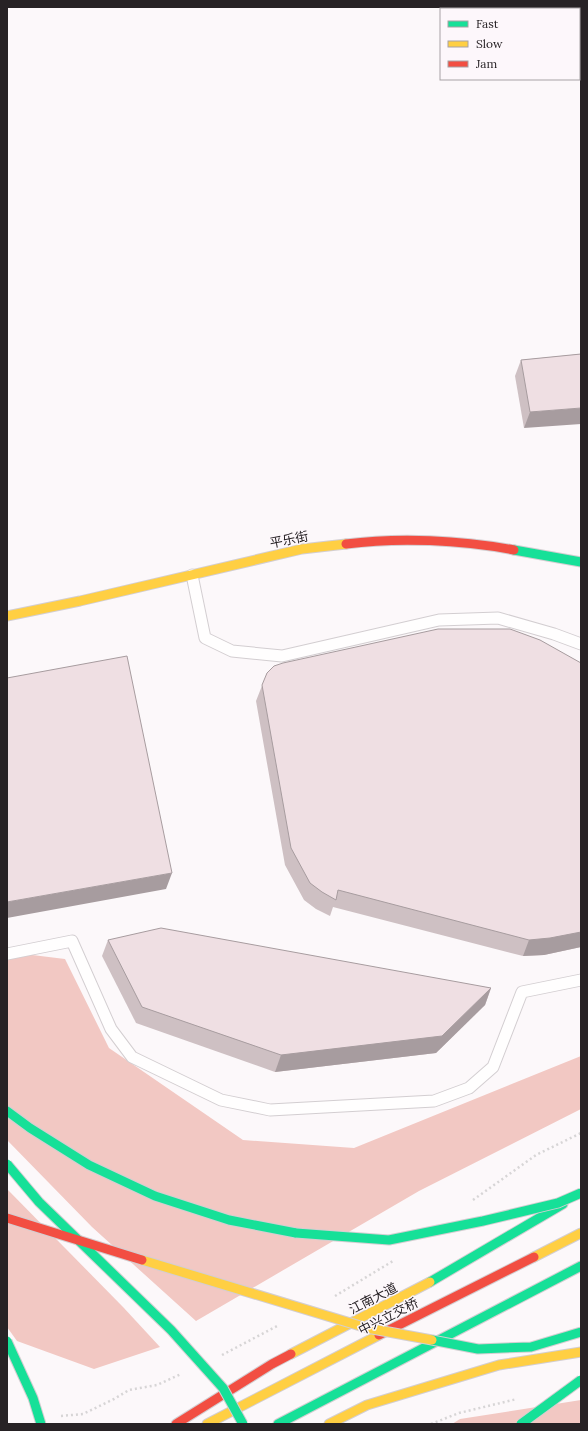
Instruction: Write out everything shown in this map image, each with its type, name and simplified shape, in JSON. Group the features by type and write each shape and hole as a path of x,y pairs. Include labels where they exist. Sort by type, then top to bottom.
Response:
{"main road":[{"name":"平乐街","path":"7,616 80,601 302,548 362,542 429,541 487,545 581,562"},
{"path":"7,1111 30,1128 89,1165 155,1196 229,1220 296,1233 389,1240 558,1203 581,1193"},
{"path":"7,1164 39,1202 172,1330 222,1388 244,1424"},
{"name":"江南大道","path":"176,1424 272,1364 415,1290 581,1193"},
{"path":"7,1218 367,1328 478,1349 531,1347 581,1332"},
{"name":"中兴立交桥","path":"206,1424 581,1233"},
{"path":"278,1424 581,1266"},
{"path":"7,1341 33,1398 41,1424"},
{"path":"329,1424 367,1405 499,1365 581,1352"},
{"path":"521,1424 581,1380"}],"lane":[{"path":"192,575 205,638 232,651 282,656 439,620 490,618 498,618 540,630 581,644"},
{"path":"7,954 72,940 111,1029 132,1057 221,1100 270,1110 434,1101 469,1088 493,1066 522,992 581,980"}],"path":[{"path":"431,1424 459,1413 521,1398"}],"shaded area":[{"path":"16,953 65,959 109,1048 243,1140 354,1148 581,1056 581,1109 419,1191 196,1321 92,1227 7,1140 7,956"},
{"path":"7,1189 123,1307 160,1347 94,1369 17,1341 7,1327"},
{"path":"581,1400 581,1424 452,1424 460,1419"}],"building":[{"path":"581,354 581,408 530,412 521,360"},
{"path":"438,629 510,629 540,640 581,663 581,932 550,938 529,940 338,890 336,900 310,883 291,848 262,685 267,673 274,666 283,663"},
{"path":"127,656 172,873 7,902 7,678"},
{"path":"161,928 491,988 442,1036 281,1055 142,1007 108,940"}],"traffic: fast":[{"path":"514,550 581,562"},
{"path":"7,1111 30,1128 89,1165 155,1196 229,1220 296,1233"},
{"path":"7,1164 39,1202 171,1330 223,1388 243,1424"},
{"path":"296,1233 389,1240 483,1221 558,1203 581,1193"},
{"path":"430,1282 563,1204"},
{"path":"278,1424 581,1266"},
{"path":"432,1340 478,1349 531,1347 581,1332"},
{"path":"7,1341 33,1398 41,1424"},
{"path":"521,1424 581,1380"}],"traffic: slow":[{"path":"7,616 80,601 302,549 346,544"},
{"path":"534,1257 581,1233"},
{"path":"142,1260 367,1328 432,1340"},
{"path":"291,1354 430,1282"},
{"path":"207,1424 379,1335"},
{"path":"329,1424 367,1405 499,1365 581,1352"}],"traffic: jam":[{"path":"346,544 408,540 452,542 514,550"},
{"path":"7,1218 142,1260"},
{"path":"379,1335 534,1257"},
{"path":"176,1424 272,1364 291,1354"}]}
